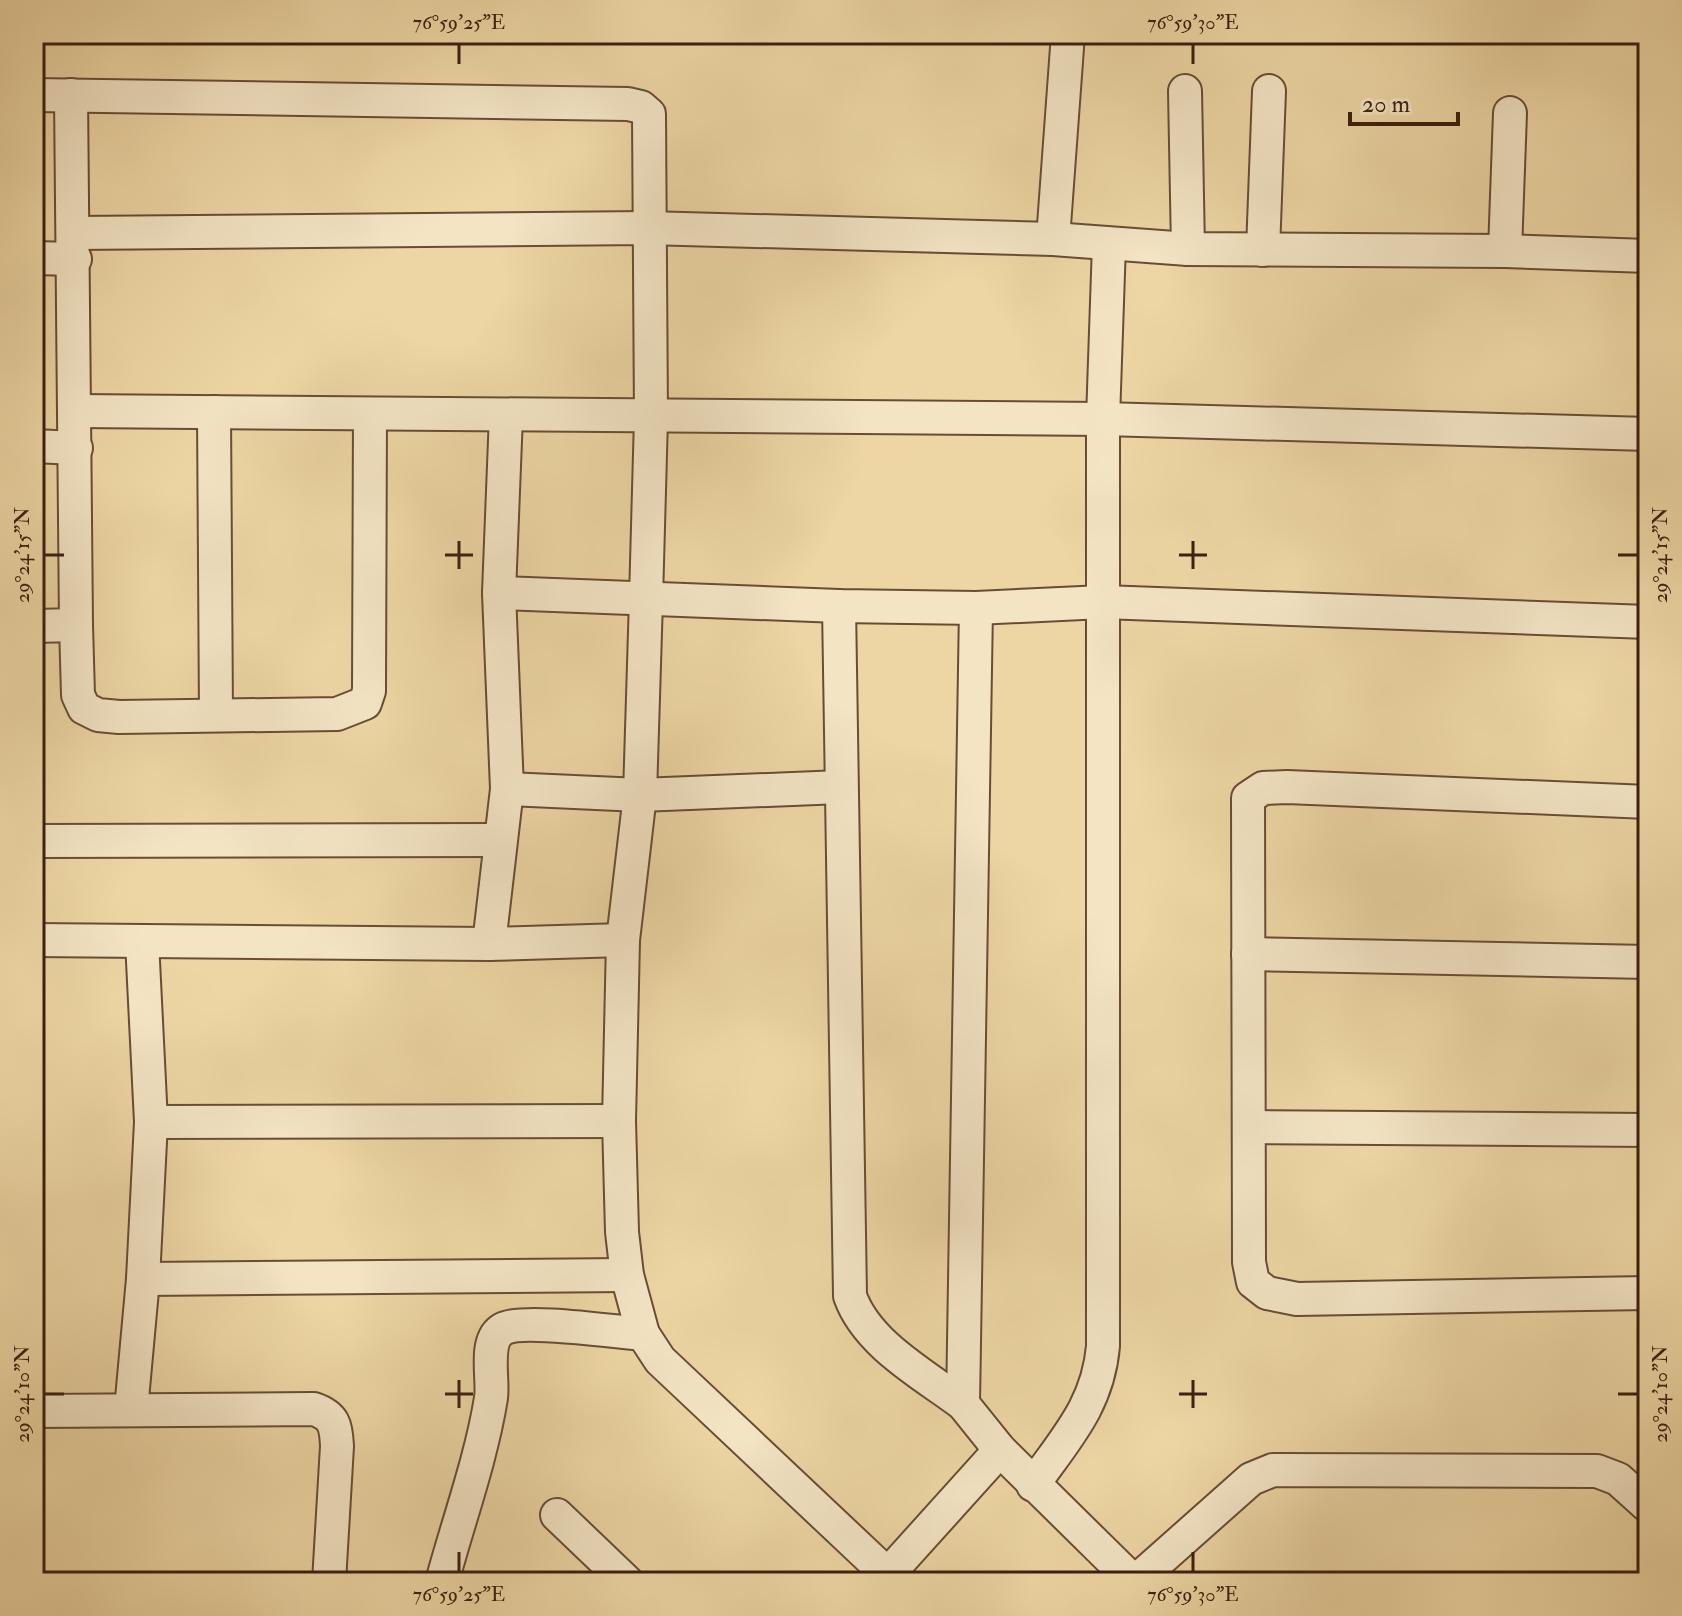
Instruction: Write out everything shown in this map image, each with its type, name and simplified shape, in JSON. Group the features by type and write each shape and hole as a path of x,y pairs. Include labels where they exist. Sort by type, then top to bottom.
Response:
{"street":[{"path":"1053,239 1068,34"},
{"path":"1185,91 1188,249"},
{"path":"1263,250 1269,91"},
{"path":"34,95 641,107 649,114 647,228 651,418 646,599 640,795 623,940 619,1121 622,1232 627,1275 643,1334 660,1360 885,1578 1000,1450"},
{"path":"71,95 75,246 76,625 78,695 84,708 98,715 119,717 337,714 365,703 369,691 370,414"},
{"path":"1505,251 1510,113"},
{"path":"34,258 75,246 647,228 1053,239 1188,249 1505,251 1648,256"},
{"path":"1033,1485 1089,1405 1101,1369 1103,419 1109,244"},
{"path":"76,411 651,418 1103,419 1648,434"},
{"path":"214,412 216,715"},
{"path":"489,944 507,789 499,593 506,415"},
{"path":"34,446 76,448"},
{"path":"499,593 839,606 976,608 1103,602 1648,622"},
{"path":"839,606 850,1296 857,1314 869,1331 963,1404 1033,1485 1135,1582 1251,1479 1273,1470 1571,1469 1618,1479 1648,1506"},
{"path":"963,1404 976,608"},
{"path":"34,626 76,625"},
{"path":"507,789 640,795 841,787"},
{"path":"1648,802 1263,788 1248,798 1249,1262 1253,1282 1267,1293 1297,1299 1648,1293"},
{"path":"34,841 500,840"},
{"path":"34,940 489,944 623,940"},
{"path":"131,1410 143,1279 151,1122 142,941"},
{"path":"1248,954 1648,962"},
{"path":"151,1122 619,1121"},
{"path":"1249,1127 1648,1130"},
{"path":"143,1279 627,1275"},
{"path":"442,1582 491,1398 493,1340 499,1331 510,1326 533,1325 643,1334"},
{"path":"34,1411 314,1409 328,1414 336,1425 337,1446 329,1582"},
{"path":"557,1515 627,1582"}]}
